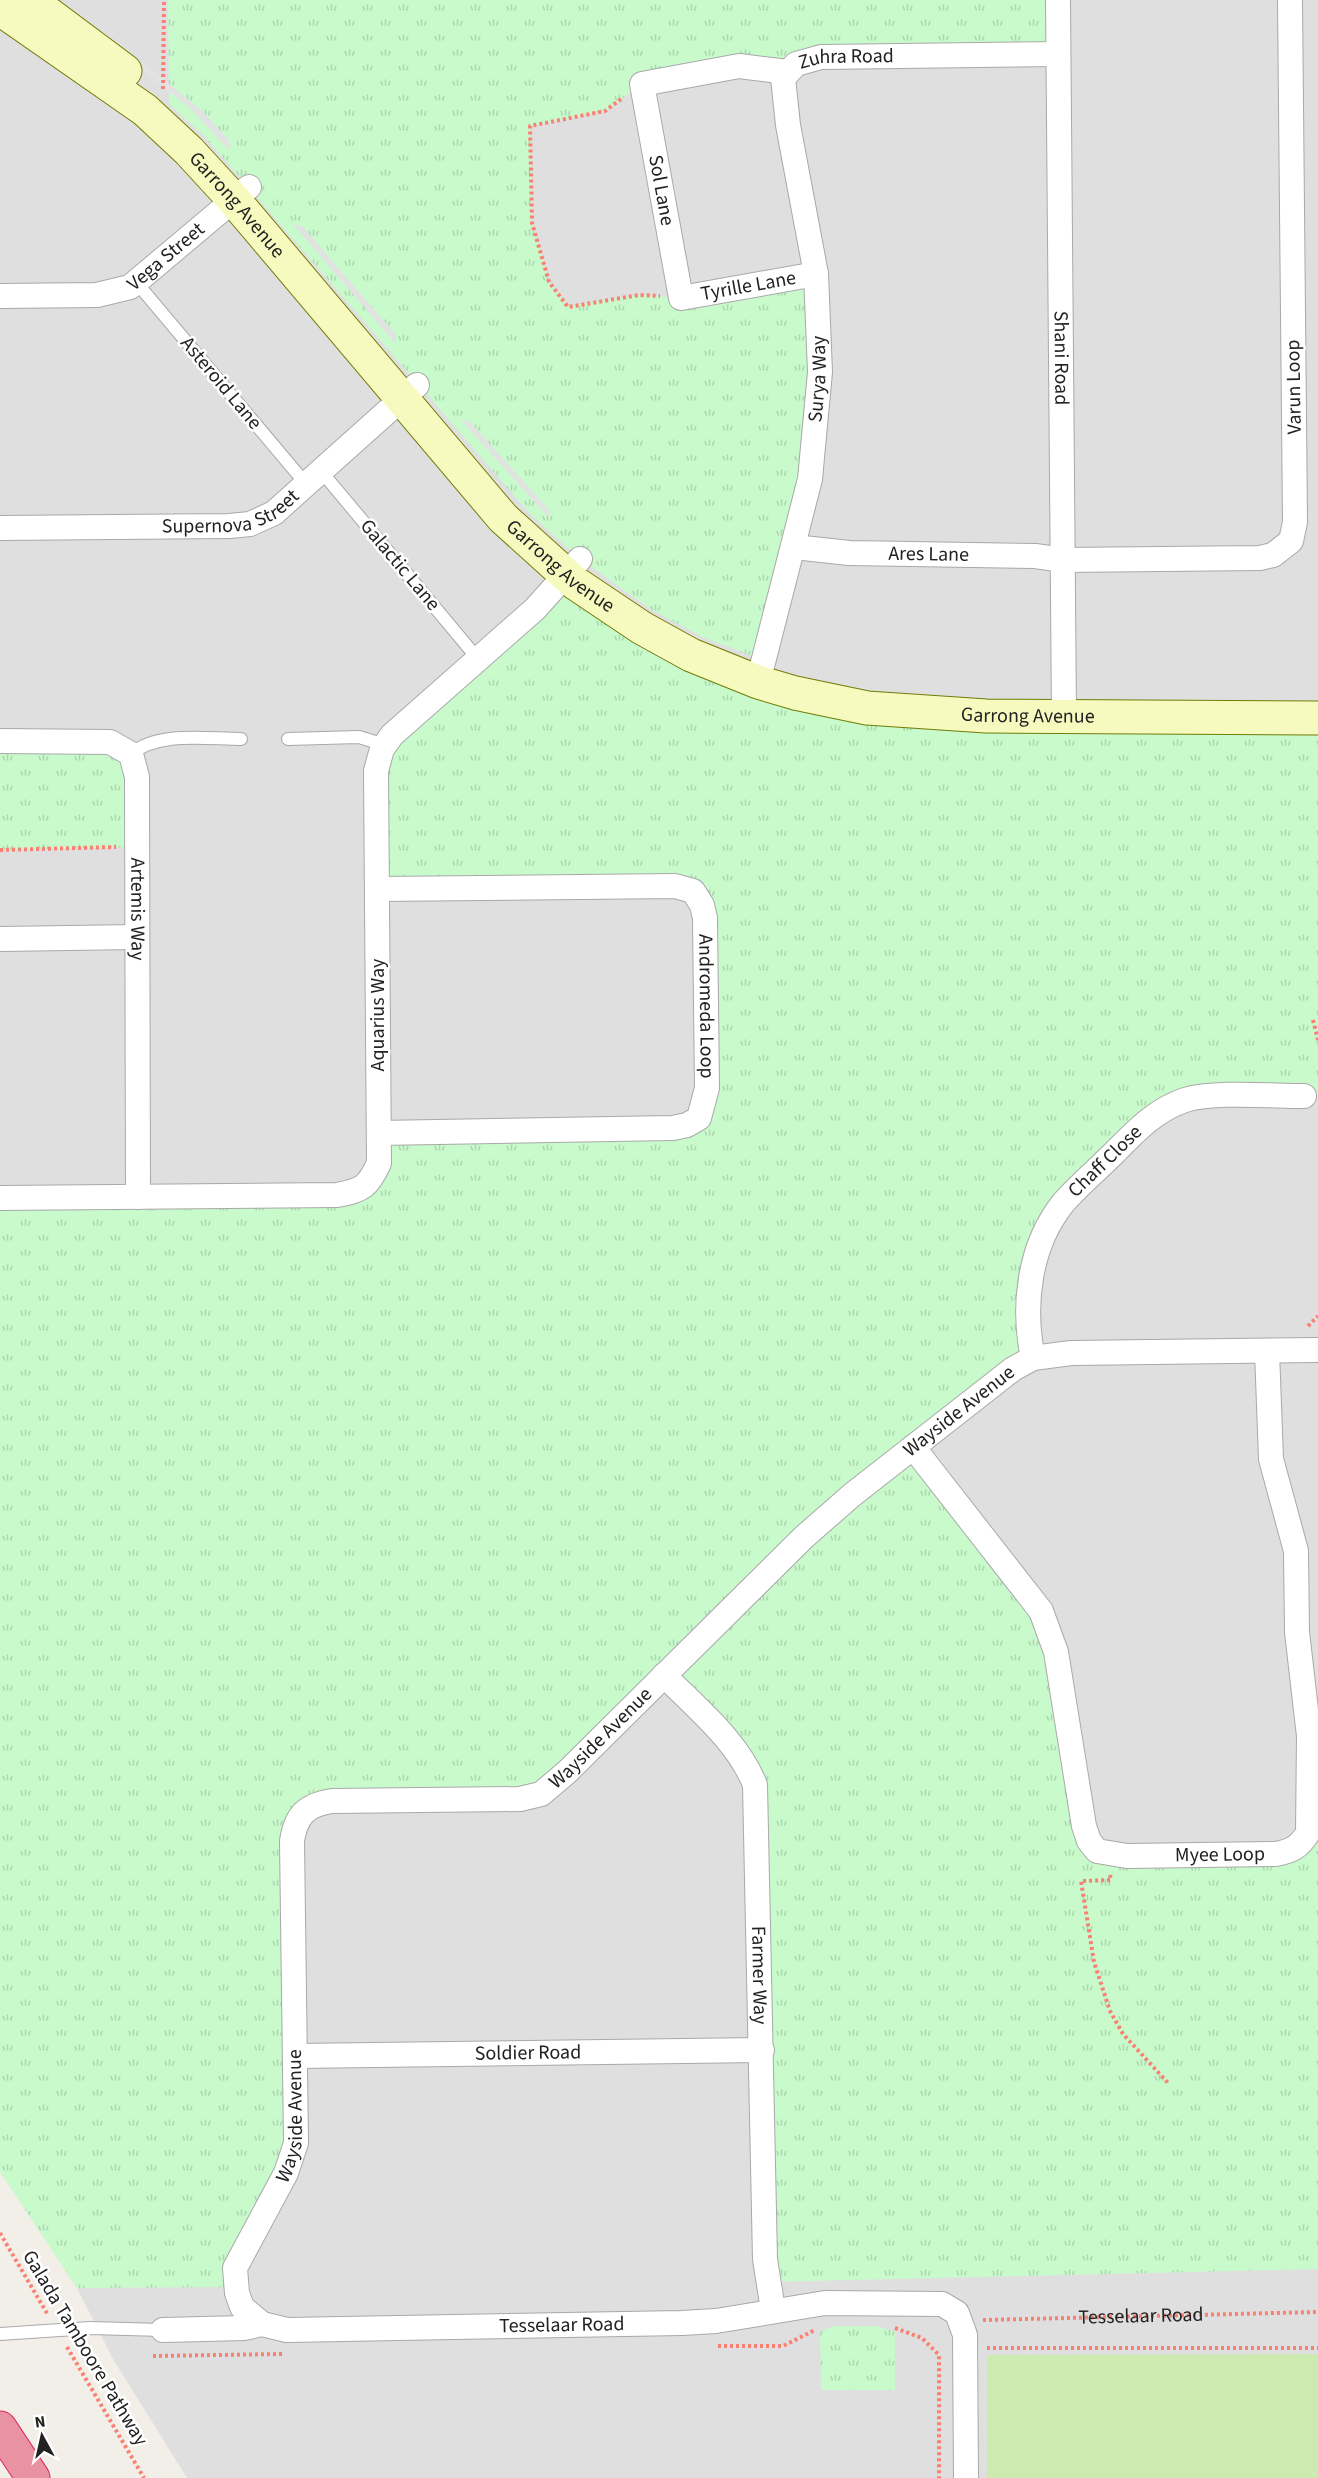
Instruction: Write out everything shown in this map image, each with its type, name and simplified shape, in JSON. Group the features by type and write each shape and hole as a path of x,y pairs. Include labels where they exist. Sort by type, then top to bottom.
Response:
{"highway":[{"path":"0,2428 33,2478"}],"street":[{"name":"Garrong Avenue","path":"30,0 163,99 206,137 241,193 409,392 530,514 572,567 702,637 761,672 809,675 892,690 1064,705 1318,718"},
{"name":"Shani Road","path":"1058,0 1064,705"},
{"name":"Varun Loop","path":"1064,560 1260,558 1273,555 1286,546 1294,534 1293,139 1290,0"},
{"name":"Garrong Avenue","path":"0,9 145,111 189,151 241,193"},
{"name":"Zuhra Road","path":"642,84 739,66 788,72 796,64 821,57 1058,54"},
{"name":"Surya Way","path":"761,672 810,479 820,372 816,274 782,86 783,78 788,72"},
{"name":"Sol Lane","path":"642,84 681,298"},
{"name":"Vega Street","path":"0,296 97,295 130,287 241,193"},
{"name":"Tyrille Lane","path":"681,298 816,274"},
{"name":"Supernova Street","path":"0,528 250,524 274,513 409,392"},
{"name":"Ares Lane","path":"794,548 849,553 1035,556 1064,560"},
{"name":"Aquarius Way","path":"0,1198 337,1195 356,1192 370,1182 379,1163 376,771 385,745 392,735 535,609 572,567"},
{"name":"Garrong Avenue","path":"1064,705 1318,698"},
{"path":"0,741 110,742 131,754"},
{"name":"Artemis Way","path":"131,754 137,777 138,1197"},
{"name":"Andromeda Loop","path":"377,889 675,886 693,891 702,905 705,918 706,1032 705,1104 699,1118 687,1125 673,1128 379,1133"},
{"path":"0,939 137,937"},
{"name":"Chaff Close","path":"1033,1358 1027,1309 1040,1241 1065,1201 1140,1127 1153,1116 1189,1099 1304,1096"},
{"name":"Wayside Avenue","path":"262,2324 242,2307 235,2284 235,2268 293,2155 297,2126 292,1841 299,1816 308,1808 332,1801 533,1797 551,1788 804,1537 913,1447 1013,1369 1033,1358 1071,1353 1318,1350"},
{"name":"Myee Loop","path":"1109,1854 1276,1854 1292,1851 1308,1833 1309,1736 1297,1632 1296,1551 1270,1450 1267,1351"},
{"path":"913,1447 1029,1596 1049,1627 1056,1652 1084,1826 1089,1841 1097,1851 1109,1854"},
{"name":"Farmer Way","path":"664,1675 731,1745 744,1761 755,1785 765,2259 773,2310"},
{"name":"Soldier Road","path":"296,2056 762,2050"},
{"name":"Tesselaar Road","path":"163,2330 244,2328 262,2324 286,2330 682,2323 716,2321 825,2303 928,2302 942,2304 959,2316"},
{"path":"959,2316 965,2348 966,2478"}],"lane":[{"name":"Asteroid Lane","path":"136,282 314,477"},
{"name":"Galactic Lane","path":"314,477 478,659"},
{"path":"288,740 359,737 385,745"},
{"path":"131,754 142,745 162,740 241,739"},
{"path":"0,2334 57,2330 163,2330"}],"path":[{"path":"163,99 164,0"},
{"path":"642,84 605,111 530,126 532,223 549,282 568,307 639,295 681,298"},
{"path":"0,850 137,846"},
{"path":"1313,1020 1318,1040"},
{"path":"1308,1326 1318,1316"},
{"path":"1109,1854 1111,1880 1081,1881 1100,1987 1123,2034 1168,2085"},
{"name":"Galada Tamboore Pathway","path":"0,2233 144,2478"},
{"name":"Tesselaar Road","path":"959,2316 1318,2312"},
{"path":"890,2326 922,2338 939,2355 939,2478"},
{"path":"708,2346 783,2346 819,2327"},
{"path":"965,2348 1318,2348"},
{"path":"153,2356 288,2354"}],"shaded area":[{"path":"0,0 1318,0 1318,2478 187,2478 113,2359 77,2288 0,2172"},
{"path":"101,35 149,67 203,112 229,140 229,150 191,109 142,70 97,39"},
{"path":"292,223 303,227 396,335 396,344"},
{"path":"460,419 470,422 548,509 551,520"}],"green space":[{"path":"168,0 1058,0 1058,54 821,57 642,84 605,111 530,126 532,223 549,282 568,306 639,295 681,298 816,274 820,372 765,661 702,637 652,610 580,559 530,514 205,137 169,104"},
{"path":"565,575 811,698 1318,718 1318,1097 1170,1106 1040,1241 1033,1358 913,1447 1029,1596 1097,1851 1276,1854 1318,1833 1318,2269 767,2282 757,1798 664,1675 551,1788 332,1801 299,1816 297,2126 235,2287 77,2288 0,2172 0,1198 356,1192 379,1133 699,1118 693,891 377,889 382,749"},
{"path":"0,741 125,750 137,847 0,850"},
{"path":"833,2326 877,2326 895,2332 895,2390 821,2390 820,2332"},
{"path":"1318,2354 1318,2478 987,2478 987,2355"}]}
